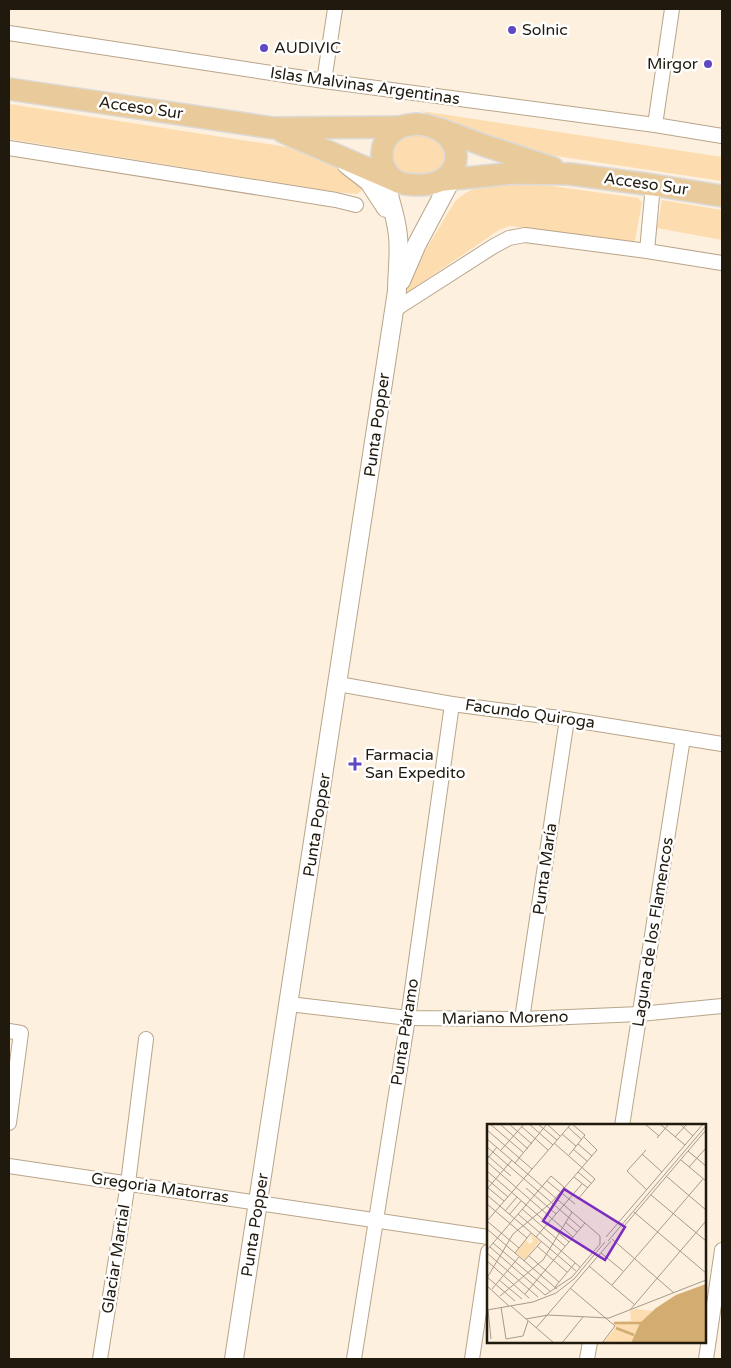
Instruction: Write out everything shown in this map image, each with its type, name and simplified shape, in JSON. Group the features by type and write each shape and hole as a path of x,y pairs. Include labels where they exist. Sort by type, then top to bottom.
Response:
{"main road":[{"name":"Acceso Sur","path":"9,89 273,128 400,127"},
{"path":"427,124 436,127 445,133 454,145 456,159 450,175 434,184 414,185 387,173 382,146 387,138 400,127 427,124"},
{"name":"Acceso Sur","path":"436,127 570,174"},
{"name":"Acceso Sur","path":"273,128 387,173"},
{"name":"Acceso Sur","path":"450,175 570,174 653,184 722,196"}],"street":[{"path":"324,81 335,9"},
{"path":"655,125 672,9"},
{"name":"Islas Malvinas Argentinas","path":"9,33 324,81 655,125 722,136"},
{"path":"317,146 369,182 380,196 398,236"},
{"path":"9,148 326,198 356,205"},
{"name":"Punta Popper","path":"234,1359 397,291 398,236 387,173"},
{"name":"Punta Popper","path":"397,291 450,175"},
{"path":"647,251 653,184"},
{"path":"394,310 494,246 510,238 525,236 647,251 722,263"},
{"name":"Facundo Quiroga","path":"338,684 452,704 567,718 722,744"},
{"name":"Punta Páramo","path":"354,1359 408,1018 452,704"},
{"name":"Punta María","path":"522,1019 567,718"},
{"name":"Laguna de los Flamencos","path":"622,1124 683,738"},
{"name":"Mariano Moreno","path":"289,1004 408,1018 522,1019 640,1014 722,1006"},
{"path":"9,1123 15,1032"},
{"name":"Glaciar Martial","path":"100,1359 128,1183 146,1039"},
{"name":"Gregoria Matorras","path":"9,1166 487,1237"},
{"path":"706,1359 721,1272 722,1250"},
{"path":"472,1359 487,1259"},
{"path":"706,1270 721,1272"},
{"path":"587,1359 590,1343"}],"shaded area":[{"path":"9,104 307,150 368,185 357,194 335,192 9,139"},
{"path":"421,111 722,157 722,181 510,149"},
{"path":"405,134 427,134 435,140 444,150 445,165 426,177 401,172 390,160 392,144"},
{"path":"516,181 638,198 642,203 635,240 632,243 510,226 499,230 405,294 411,274 454,203 467,192 482,186"},
{"path":"662,200 722,210 722,240 657,228"}],"place":[{"name":"Solnic","path":"512,30"},
{"name":"AUDIVIC","path":"264,48"},
{"name":"Mirgor","path":"708,64"},
{"name":"Farmacia San Expedito","path":"355,764"}]}
